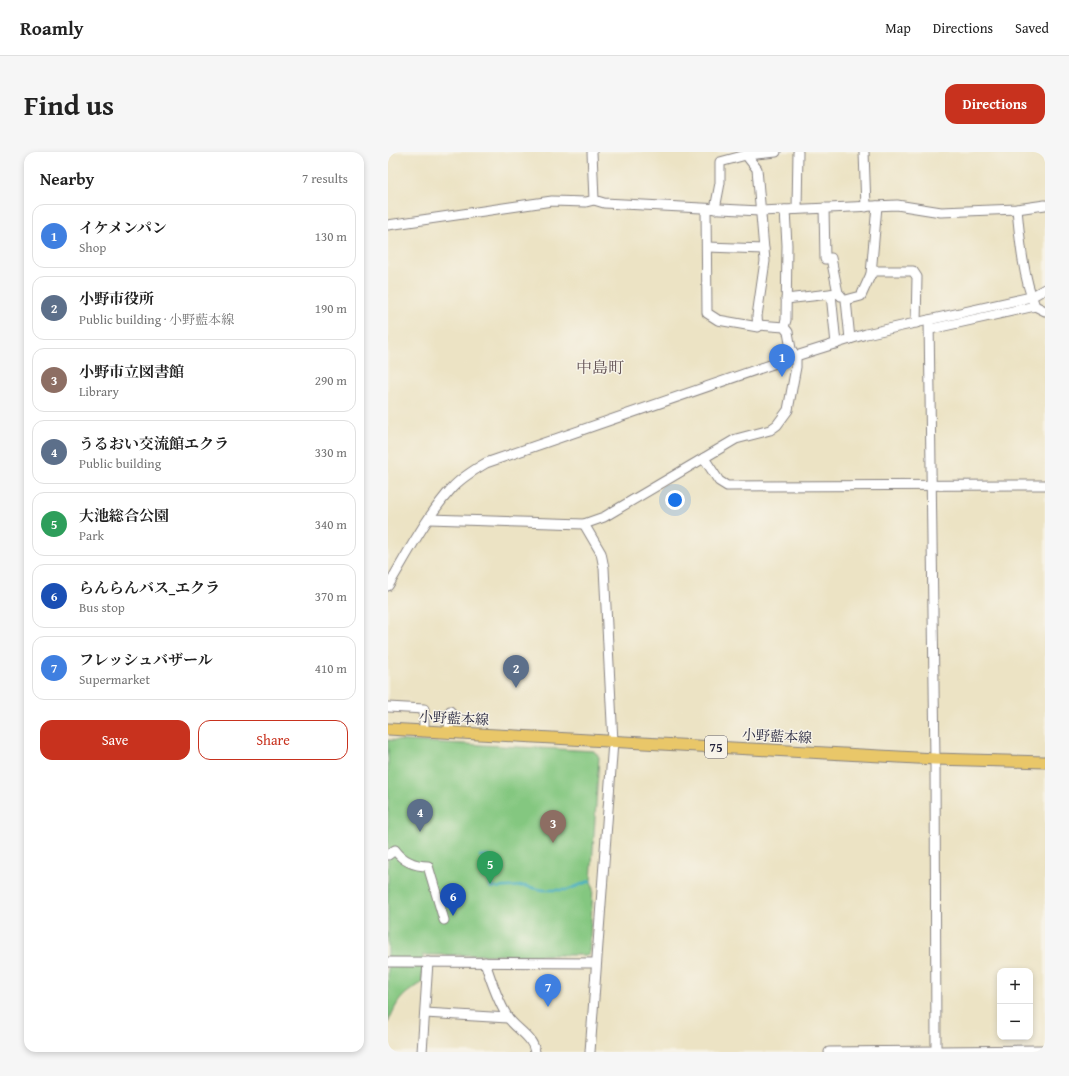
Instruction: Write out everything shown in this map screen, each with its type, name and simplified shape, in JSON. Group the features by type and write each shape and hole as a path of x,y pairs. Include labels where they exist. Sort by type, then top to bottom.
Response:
{"main road":[{"name":"小野藍本線","path":"388,729 935,759 1045,762"}],"street":[{"path":"592,152 594,200"},
{"path":"776,152 746,155 720,162 720,183 710,209 707,247 707,313 718,320 751,327 758,325 784,327"},
{"path":"797,209 798,152"},
{"path":"864,152 866,207"},
{"path":"746,155 757,169 765,261 765,273 757,316 758,325"},
{"path":"388,225 552,201 586,202 594,200 604,202 760,211 910,206 941,212 1017,209 1045,205"},
{"path":"786,299 834,293 846,300 861,296 871,274 873,263 877,206"},
{"path":"824,208 825,259 831,258 836,344"},
{"path":"1017,209 1021,249 1031,297 1035,306"},
{"path":"429,519 584,524 604,517 736,440 770,430 777,425 788,410 796,367 796,356 791,349 788,332 784,327 787,245 785,210"},
{"path":"707,247 764,249"},
{"path":"871,274 876,271 913,271 917,277 916,323"},
{"path":"930,324 1031,297 1045,289"},
{"path":"846,300 850,339"},
{"path":"388,586 429,519 452,488 469,473 486,463 796,356 850,339 916,323 930,324 1035,306 1045,311"},
{"path":"930,324 935,759 936,1052"},
{"path":"704,458 718,481 728,486 1045,485"},
{"path":"584,524 601,553 604,568 613,742 590,1052"},
{"path":"388,707 424,709 424,731"},
{"path":"450,711 450,733"},
{"path":"388,855 395,850 409,863 419,866 428,866 444,920"},
{"path":"388,962 596,963"},
{"path":"422,1052 428,962"},
{"path":"485,962 497,997 508,1018 528,1038 534,1047 535,1052"},
{"path":"425,1013 508,1018"},
{"path":"829,1052 1045,1050"}],"green space":[{"path":"388,740 594,751 599,757 591,881 593,887 589,955 423,955 422,983 400,999 388,1023"}],"waterway":[{"path":"480,856 489,856 491,888 524,886 543,890 567,890 590,881"}],"place":[{"name":"イケメンパン","path":"782,377"},
{"name":"小野市役所","path":"516,688"},
{"name":"うるおい交流館エクラ","path":"420,832"},
{"name":"小野市立図書館","path":"553,843"},
{"name":"大池総合公園","path":"490,884"},
{"name":"らんらんバス_エクラ","path":"453,916"},
{"name":"フレッシュバザール","path":"548,1007"}],"district":[{"name":"中島町","path":"600,367"}]}
